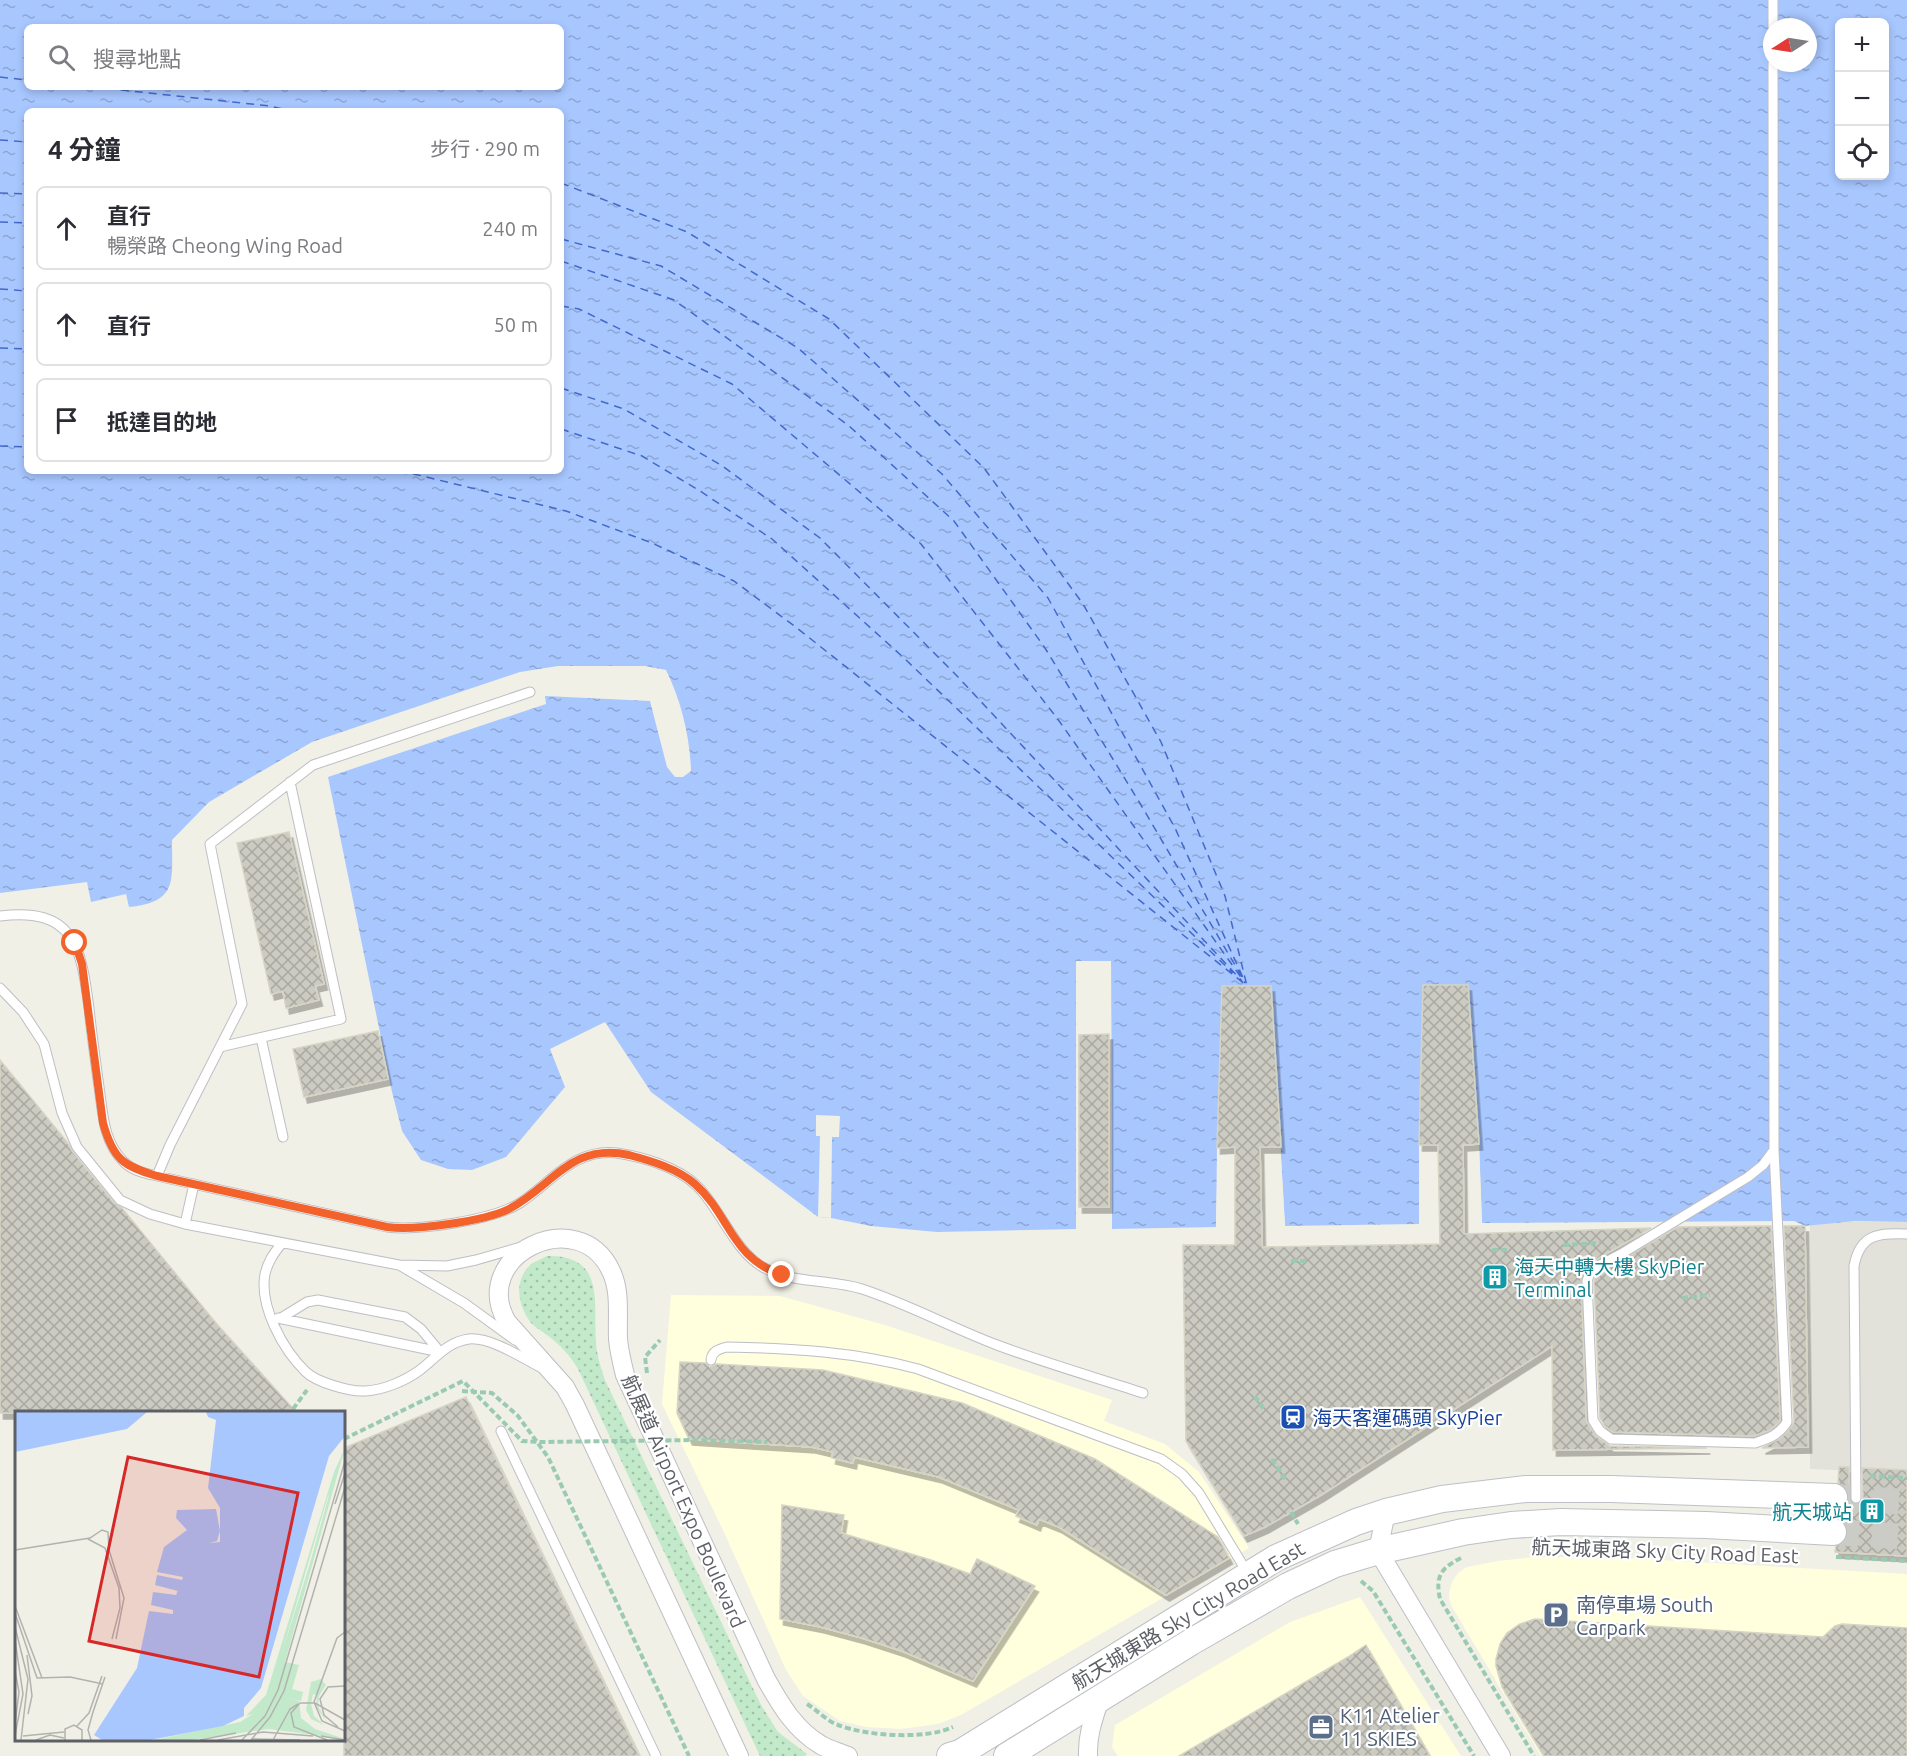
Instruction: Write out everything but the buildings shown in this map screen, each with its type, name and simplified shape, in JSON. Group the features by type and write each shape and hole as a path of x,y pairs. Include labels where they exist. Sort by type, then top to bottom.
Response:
{"street":[{"name":"航展道 Airport Expo Boulevard","path":"532,1244 557,1238 571,1240 585,1244 608,1263 616,1284 618,1342 625,1375 766,1679 783,1708 805,1733 821,1745 848,1756"},
{"path":"532,1244 512,1260 506,1270 502,1280 500,1302 502,1312 507,1322 565,1388 575,1405 739,1756"},
{"name":"航天城東路 Sky City Road East","path":"950,1756 960,1753 1295,1548 1386,1512 1442,1499 1526,1489 1611,1489 1845,1497"},
{"path":"1386,1512 1378,1551 1501,1756"},
{"name":"航天城東路 Sky City Road East","path":"1007,1756 1288,1586 1335,1564 1378,1551 1463,1532 1511,1525 1561,1522 1706,1525 1829,1544"},
{"path":"1088,1756 1089,1732 1100,1698"}],"lane":[{"path":"1773,0 1773,18"},
{"path":"1773,72 1774,1150 1787,1422 1781,1430 1755,1443 1611,1439 1600,1431 1593,1420 1587,1281 1592,1270 1749,1178 1774,1150"},
{"path":"157,1176 170,1145 242,1004 210,844 313,765 530,692"},
{"path":"220,1047 341,1019 291,782"},
{"path":"0,916 21,914 41,916 60,926 75,943 84,972 103,1123 112,1147 124,1163 133,1169 404,1229 480,1218 506,1210 521,1202 563,1168 583,1157 604,1152 626,1155 665,1167 695,1184 712,1204 742,1249 761,1266 771,1271 861,1289 997,1345 1143,1393"},
{"path":"0,988 23,1011 44,1044 62,1113 77,1147 120,1200 150,1214 185,1224 399,1265 447,1266 532,1244"},
{"path":"261,1038 283,1137"},
{"path":"185,1224 194,1184"},
{"path":"1845,1497 1856,1254 1863,1243 1874,1236 1886,1233 1907,1234"},
{"path":"282,1243 270,1259 265,1276 264,1295 270,1316 289,1350 307,1373 316,1378 329,1384 364,1391 388,1386 408,1378 455,1343 471,1339 491,1342 553,1373"},
{"path":"399,1265 464,1303 539,1358"},
{"path":"281,1318 307,1302 318,1300 405,1317 422,1329 440,1352"},
{"path":"270,1316 440,1352"},
{"path":"711,1360 717,1350 727,1347 827,1352 883,1359 918,1369 1161,1459 1182,1474 1199,1493 1249,1575"},
{"path":"501,1431 656,1756"}],"path":[{"path":"1563,1245 1600,1243"},
{"path":"1492,1250 1509,1250"},
{"path":"1291,1261 1307,1261"},
{"path":"1682,1298 1710,1295"},
{"name":"航展道 Airport Expo Boulevard","path":"648,1377 645,1357 660,1340"},
{"path":"293,1408 316,1378"},
{"path":"345,1439 463,1381 522,1441 767,1442"},
{"path":"462,1391 492,1393 518,1416 548,1457 689,1756"},
{"path":"1255,1396 1265,1411"},
{"name":"航展道 Airport Expo Boulevard","path":"673,1438 678,1448"},
{"path":"1272,1459 1286,1481"},
{"path":"1291,1512 1300,1526"},
{"name":"航天城東路 Sky City Road East","path":"1829,1544 1907,1561"},
{"path":"1469,1554 1448,1564 1440,1574 1438,1582 1440,1599 1534,1756"},
{"path":"1352,1581 1362,1581 1373,1591 1474,1756"},
{"path":"800,1700 836,1725 862,1731"}],"shaded area":[{"path":"1810,1221 1907,1222 1907,1473 1810,1469"},
{"path":"547,1256 566,1258 579,1263 588,1272 595,1297 597,1353 605,1380 761,1705 778,1732 807,1754 804,1756 760,1756 578,1369 560,1346 532,1324 523,1310 519,1294 521,1279 530,1265"},
{"path":"671,1295 780,1296 885,1325 1112,1400 1104,1421 1165,1444 1199,1472 1249,1548 961,1715 938,1724 901,1729 866,1727 840,1721 803,1696 786,1670 722,1528 662,1404"},
{"path":"1534,1557 1609,1557 1907,1574 1907,1756 1541,1756 1452,1607 1449,1598 1453,1580 1467,1567"},
{"path":"1360,1597 1461,1756 1118,1756 1112,1747 1115,1725 1290,1622"}],"water":[{"path":"0,0 1907,0 1907,1222 1855,1221 1805,1226 1794,1221 1482,1223 1468,985 1423,986 1419,1224 1285,1226 1271,986 1217,1148 1216,1227 1112,1229 1111,961 1076,961 1076,1229 937,1232 871,1226 818,1217 651,1092 605,1022 550,1049 565,1087 506,1157 472,1170 448,1169 421,1160 402,1131 392,1092 328,777 546,704 545,696 650,701 667,767 675,777 683,777 691,771 689,745 676,694 666,670 645,666 558,666 520,672 312,742 209,802 172,840 169,887 156,900 129,907 126,894 91,902 87,882 0,893"}],"pier":[{"path":"1076,961 1111,961 1112,1229 1109,1229 1108,964 1079,964 1079,1229 1076,1229"},
{"path":"1423,985 1468,985 1482,1223 1479,1223 1466,988 1426,988 1422,1224 1419,1224"},
{"path":"1222,986 1271,986 1285,1226 1282,1226 1269,989 1220,1148 1219,1227 1216,1227"},
{"path":"816,1115 840,1116 839,1137 832,1137 831,1218 818,1217 820,1136 816,1136"}],"ferry route":[{"path":"0,77 24,80"},
{"path":"121,90 278,108"},
{"path":"0,140 24,142"},
{"path":"564,184 687,232 829,319 984,468 1083,604 1161,742 1225,896 1247,986"},
{"path":"0,193 24,194"},
{"path":"0,222 24,223"},
{"path":"564,240 661,266 798,348 942,474 1048,598 1175,828 1245,982"},
{"path":"564,262 674,300 848,425 954,521 1045,648 1242,977"},
{"path":"0,289 24,291"},
{"path":"564,306 579,309 732,384 921,544 1057,718 1245,983"},
{"path":"0,348 24,349"},
{"path":"564,389 624,409 721,465 820,538 958,677 1242,981"},
{"path":"564,430 642,456 772,539 904,658 1233,973"},
{"path":"0,446 24,447"},
{"path":"414,474 566,511 652,543 734,581 797,628 1246,985"}],"tunnel":[{"path":"1834,1497 1907,1502"},
{"path":"1833,1532 1907,1537"}],"place":[{"name":"海天中轉大樓 SkyPier Terminal","path":"1495,1277"},
{"name":"海天客運碼頭 SkyPier","path":"1293,1417"},
{"name":"航天城站","path":"1872,1511"},
{"name":"南停車場 South Carpark","path":"1556,1615"},
{"name":"K11 Atelier 11 SKIES","path":"1321,1727"}],"route":[{"path":"75,943 82,964 103,1123 112,1147 124,1163 133,1169 387,1227 411,1229 494,1215 521,1202 573,1161 592,1154 615,1153 637,1157 665,1167 695,1184 712,1204 742,1249 761,1266 782,1275"}]}
